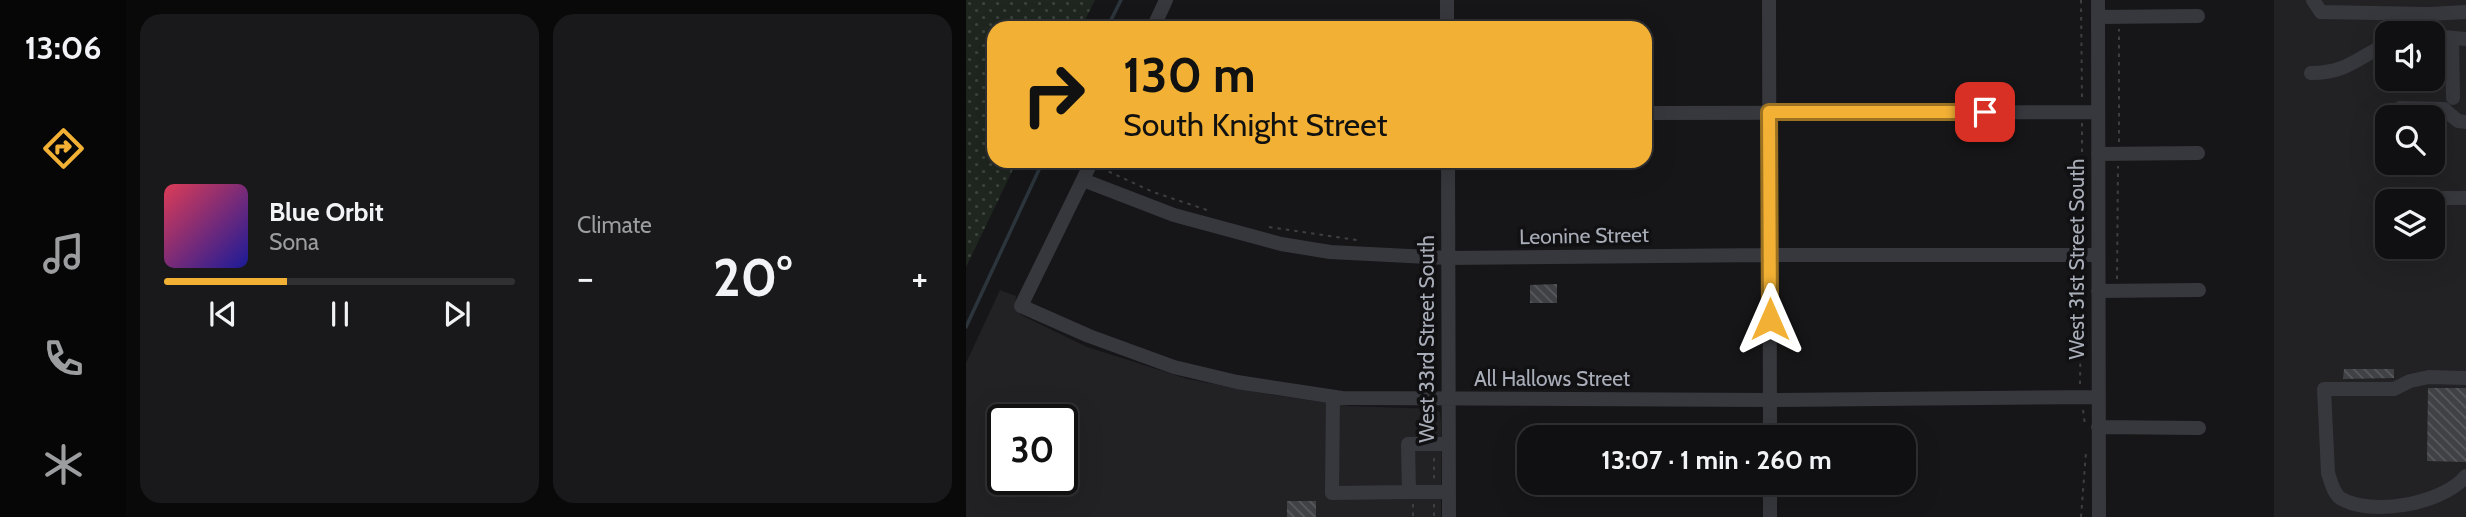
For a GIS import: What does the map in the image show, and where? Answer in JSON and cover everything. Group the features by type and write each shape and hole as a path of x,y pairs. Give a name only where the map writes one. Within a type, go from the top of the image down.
{"street":[{"path":"1156,21 1166,0"},
{"path":"1447,0 1447,21"},
{"path":"1769,0 1770,425"},
{"name":"West 31st Street South","path":"2098,0 2099,517"},
{"path":"2313,0 2321,12 2444,7 2466,12"},
{"path":"2098,18 2198,16"},
{"path":"2453,98 2459,38"},
{"path":"2311,73 2330,73 2345,68 2375,51"},
{"path":"2445,110 2458,121 2466,122"},
{"path":"1652,113 2098,113"},
{"path":"2098,154 2198,153"},
{"path":"1083,180 1089,168"},
{"name":"West 33rd Street South","path":"1448,168 1448,400 1442,444 1442,492 1449,517"},
{"name":"Leonine Street","path":"1083,180 1174,215 1281,244 1331,252 1412,258 2098,255"},
{"name":"All Hallows Street","path":"1083,180 1021,306 1099,340 1174,367 1237,382 1333,397 1448,400 2098,397"},
{"path":"2445,198 2466,198"},
{"path":"2098,291 2199,290"},
{"path":"2466,378 2428,377 2410,381 2394,389 2324,389 2328,473 2339,498 2357,507 2377,511 2411,506 2457,487 2466,476"},
{"path":"1333,397 1332,493 1442,492"},
{"path":"2098,427 2199,428"},
{"path":"1409,492 1408,444 1442,444"},
{"path":"1770,495 1770,517"}],"path":[{"path":"2117,280 2119,16"},
{"path":"1102,168 1153,192 1219,214"},
{"path":"1269,227 1360,240"},
{"path":"1434,408 1442,444 1442,492 1434,517"}],"shaded area":[{"path":"966,0 1095,0 1084,21 987,21 987,168 1014,168 966,267"},
{"path":"2274,0 2466,0 2466,517 2274,517"},
{"path":"1000,290 1016,296 1015,307 1021,315 1087,347 1188,379 1350,406 1436,409 1440,413 1441,517 966,517 966,363"}],"building":[{"path":"1557,284 1557,303 1530,303 1530,285"},
{"path":"2344,369 2394,369 2394,378 2343,379"},
{"path":"2428,388 2466,388 2466,462 2427,461"},
{"path":"1287,501 1316,501 1316,517 1287,517"}],"waterway":[{"path":"1110,21 1121,0"},
{"path":"966,327 1040,168"}],"route":[{"path":"1770,319 1769,112 1985,112"}]}
